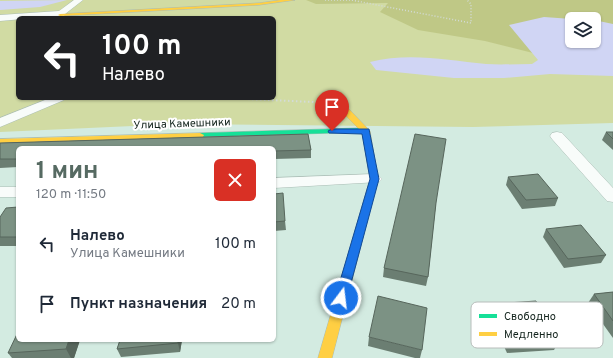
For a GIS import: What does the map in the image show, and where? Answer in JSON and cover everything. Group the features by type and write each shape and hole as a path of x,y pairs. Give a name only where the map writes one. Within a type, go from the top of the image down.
{"street":[{"path":"60,16 79,0"},
{"path":"60,16 259,4 293,0"},
{"path":"0,18 16,17"},
{"path":"0,123 55,100"},
{"path":"325,358 374,179 365,130 344,109"},
{"name":"Улица Камешники","path":"0,141 365,130"},
{"path":"557,136 613,197"},
{"path":"276,183 374,179"},
{"path":"0,192 16,192"}],"path":[{"path":"325,0 351,0 471,23 471,4 468,0"},
{"path":"268,100 313,102 344,109"}],"green space":[{"path":"0,0 613,0 613,123 473,127 177,124 0,132"},
{"path":"306,0 613,0 613,73 485,41 418,30 380,12 388,3 316,4"}],"water":[{"path":"67,0 40,7 0,10 0,1"},
{"path":"544,17 565,18 565,48 601,48 601,21 613,24 613,76 550,74 504,78 454,78 376,70 370,62 385,59 414,57 486,64 532,64 538,60 509,25"}],"building":[{"path":"606,132 613,132 613,139"},
{"path":"308,134 311,150 276,151 276,146 16,146 16,159 0,159 0,143"},
{"path":"415,134 446,139 436,203 428,277 384,268"},
{"path":"538,174 558,198 526,200 508,177"},
{"path":"283,193 285,221 276,222 276,194"},
{"path":"16,207 16,237 0,237 0,217 6,208"},
{"path":"581,225 606,255 568,259 546,229"},
{"path":"613,292 613,321 603,307 603,302 600,302 594,294"},
{"path":"378,296 427,308 422,350 369,337"},
{"path":"16,336 16,342 68,342 66,349 8,353"},
{"path":"119,342 178,342 178,343 117,349"}],"traffic: fast":[{"path":"200,135 365,130"}],"traffic: slow":[{"path":"60,15 259,4 293,0"},
{"path":"325,358 374,179 366,131 344,109"},
{"path":"0,141 200,135"}],"route":[{"path":"332,131 366,131 374,179 341,298"}]}
